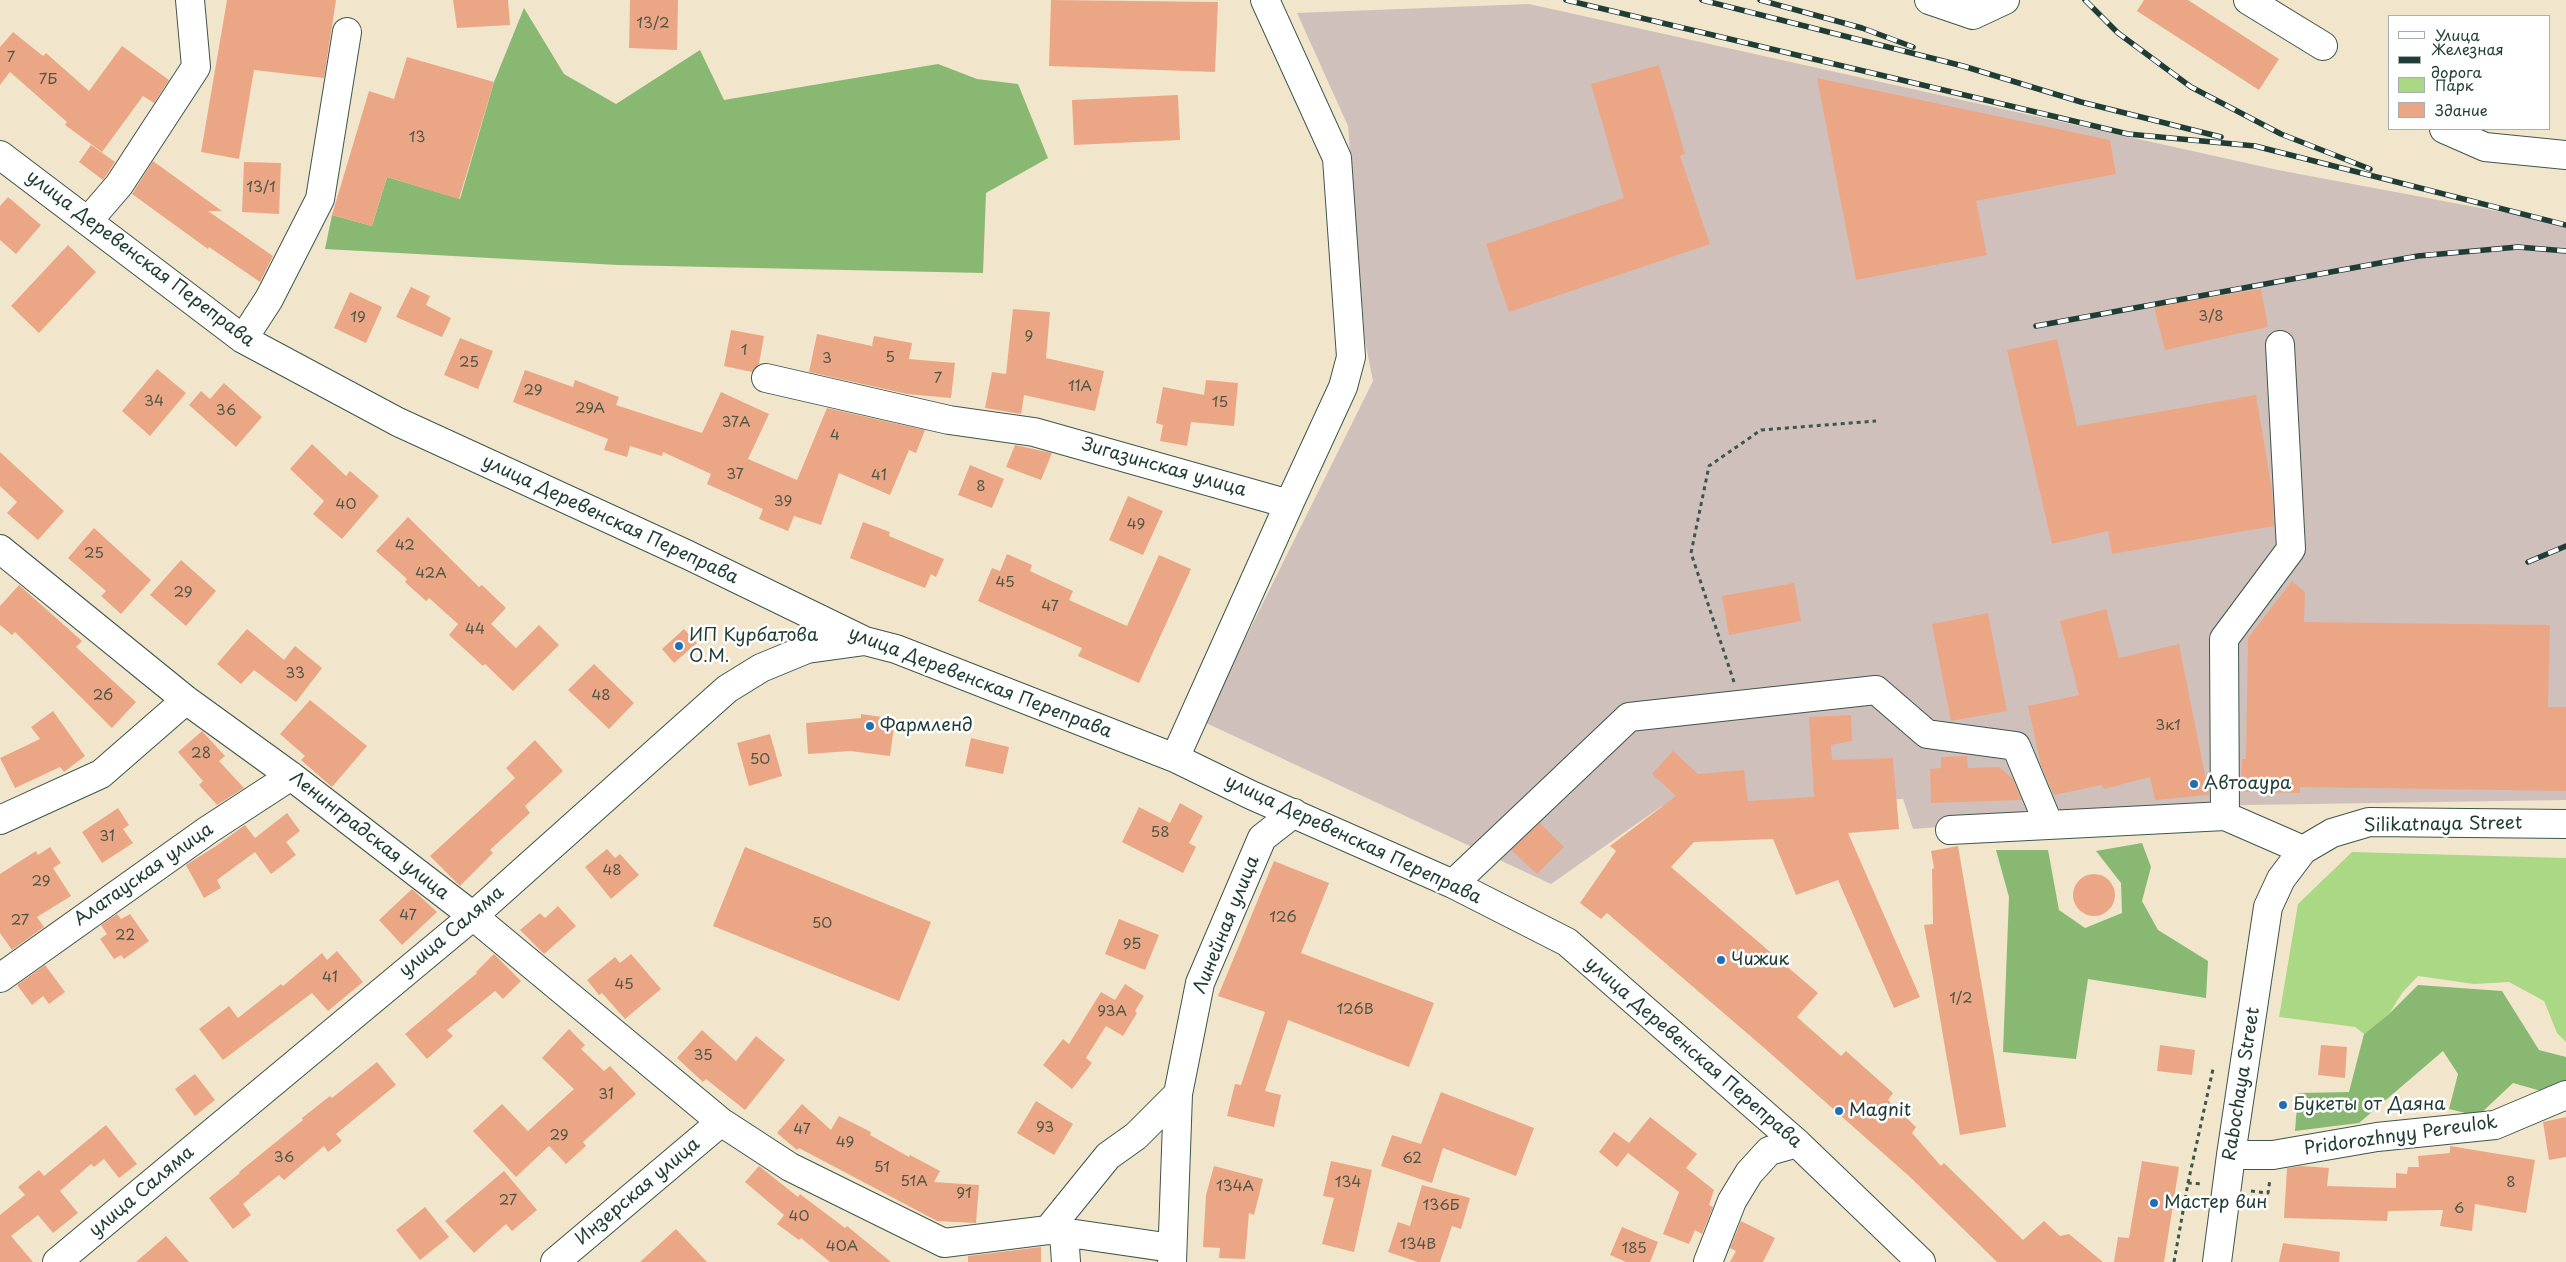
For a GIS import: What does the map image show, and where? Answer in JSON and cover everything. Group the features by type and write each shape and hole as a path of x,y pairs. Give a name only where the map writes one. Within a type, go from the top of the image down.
{"street":[{"path":"88,221 119,185 196,67 190,0"},
{"path":"1175,758 1343,387 1351,357 1337,158 1265,0"},
{"path":"1929,0 1973,15 2005,0"},
{"path":"2248,0 2323,46"},
{"path":"243,339 269,298 320,199 348,32"},
{"path":"2446,130 2486,146 2566,155"},
{"name":"улица Деревенская Переправа","path":"0,155 243,339 398,422 688,555 865,641 896,649 1175,758 1453,884 1566,942 1797,1143 1921,1262"},
{"path":"2225,816 2224,639 2291,549 2280,346"},
{"name":"Зигазинская улица","path":"766,378 949,420 1034,432 1289,504"},
{"name":"Ленинградская улица","path":"0,549 186,700 291,776 473,916 721,1122 790,1167 941,1253"},
{"name":"улица Саляма","path":"57,1262 473,916 727,689 760,668 806,649 865,641"},
{"path":"1453,884 1629,717 1876,690 1927,734 2016,746 2049,824"},
{"path":"0,820 101,774 186,700"},
{"name":"Алатауская улица","path":"0,978 208,830 291,776"},
{"name":"Линейная улица","path":"1172,1255 1178,1094 1200,983 1262,838 1294,813"},
{"path":"1950,830 2225,816 2303,850"},
{"name":"Silikatnaya Street","path":"2268,907 2281,879 2303,850 2332,833 2370,822 2566,824"},
{"name":"Rabochaya Street","path":"2217,1262 2268,907"},
{"path":"1056,1232 1108,1156 1136,1136 1178,1094"},
{"name":"Pridorozhnyy Pereulok","path":"2231,1155 2273,1156 2377,1137 2495,1125 2566,1095"},
{"name":"Инзерская улица","path":"555,1262 721,1122"},
{"path":"1708,1262 1732,1200 1749,1173 1769,1151 1797,1143"},
{"path":"1056,1232 1066,1262"},
{"path":"941,1253 1056,1232 1172,1255"}],"path":[{"path":"1741,704 1692,553 1709,466 1761,430 1876,421"},
{"path":"2174,1262 2188,1183 2213,1069"},
{"path":"2188,1183 2204,1184"},
{"path":"2247,1190 2268,1194"}],"shaded area":[{"path":"1529,4 2278,170 2566,224 2566,800 2247,805 1913,829 1903,799 1662,806 1551,884 1204,722 1373,381 1365,341 1348,126 1297,13"}],"green space":[{"path":"524,8 564,74 616,104 700,50 724,100 938,64 977,79 1018,84 1048,158 986,193 983,273 618,265 325,249 332,215 372,226 387,177 460,199 494,82"},
{"path":"2142,843 2151,867 2142,901 2158,930 2208,961 2206,998 2088,979 2076,1059 2003,1052 2009,897 1996,850 2048,850 2059,910 2085,928 2122,913 2121,883 2096,851"},
{"path":"2352,852 2566,858 2566,1042 2557,1033 2544,1001 2509,982 2474,984 2418,976 2402,993 2389,1014 2364,1034 2355,1027 2279,1017 2298,904"},
{"path":"2418,985 2502,991 2539,1050 2566,1057 2566,1082 2541,1091 2513,1083 2478,1116 2449,1109 2458,1074 2443,1051 2359,1123 2295,1131 2298,1093 2349,1092 2364,1034 2389,1014"}],"building":[{"path":"227,0 336,0 324,78 254,70 239,159 201,152"},
{"path":"453,0 508,0 510,25 457,28"},
{"path":"630,0 678,0 677,50 629,48"},
{"path":"1051,0 1218,2 1215,72 1049,66"},
{"path":"2144,0 2188,0 2279,59 2259,90 2137,11"},
{"path":"13,32 43,56 46,53 89,91 122,46 169,80 154,103 143,96 102,152 65,125 67,122 10,72 0,85 0,47"},
{"path":"407,57 494,82 459,199 387,177 372,226 332,215 369,91 394,99"},
{"path":"1659,65 1685,154 1680,156 1710,244 1509,312 1486,244 1624,198 1591,84"},
{"path":"1817,78 2110,140 2116,174 1976,201 1987,255 1856,280"},
{"path":"1178,95 1180,140 1074,145 1072,100"},
{"path":"91,145 115,162 103,180 79,162"},
{"path":"153,161 222,211 208,211 273,256 260,282 209,247 208,249 132,194"},
{"path":"244,162 281,163 279,214 242,212"},
{"path":"8,197 41,225 16,254 0,240 0,206"},
{"path":"68,245 96,272 39,333 11,306"},
{"path":"411,287 430,296 426,305 451,318 442,337 396,317"},
{"path":"2261,289 2268,327 2165,350 2154,307"},
{"path":"350,292 382,307 366,343 334,328"},
{"path":"1013,309 1050,312 1046,358 1104,371 1095,411 1024,395 1021,414 985,408 992,372 1006,374"},
{"path":"731,330 764,336 759,364 752,372 724,366"},
{"path":"817,334 872,346 874,336 912,343 909,359 955,363 951,398 907,394 809,372"},
{"path":"460,338 493,351 478,389 444,375"},
{"path":"2057,339 2077,426 2256,395 2272,490 2274,526 2112,554 2108,531 2052,544 2007,350"},
{"path":"157,369 186,393 150,436 122,411"},
{"path":"525,370 573,387 575,380 619,397 616,405 702,433 721,392 769,414 748,459 797,480 827,408 925,430 916,453 909,450 890,495 839,473 821,525 794,516 788,531 759,519 763,509 707,484 711,474 663,452 662,456 630,446 627,457 604,450 608,439 513,402"},
{"path":"1206,380 1238,383 1234,426 1191,422 1187,446 1160,441 1163,425 1156,423 1163,387 1204,395"},
{"path":"224,383 262,417 236,447 189,405 201,391 210,399"},
{"path":"312,444 346,476 350,471 379,496 342,539 313,514 324,501 290,469"},
{"path":"1015,445 1052,453 1041,480 1006,467"},
{"path":"0,452 64,511 38,540 7,513 17,502 0,486"},
{"path":"970,465 1004,479 992,508 958,495"},
{"path":"1128,496 1163,511 1143,555 1109,540"},
{"path":"408,517 479,587 482,585 506,608 491,624 516,648 539,625 559,645 513,691 485,664 483,666 449,635 458,624 429,598 426,601 405,582 407,579 376,551"},
{"path":"863,522 890,532 889,536 944,559 936,577 931,574 925,588 850,558"},
{"path":"94,528 151,580 121,614 101,596 106,591 68,558"},
{"path":"1007,554 1032,565 1030,571 1073,591 1069,600 1127,626 1159,555 1191,569 1139,683 1078,656 1082,648 978,601 992,568 1000,571"},
{"path":"181,560 216,591 186,626 150,595"},
{"path":"2292,581 2305,592 2304,622 2550,625 2548,707 2566,707 2566,791 2300,787 2300,793 2241,792 2242,759 2246,759 2248,638"},
{"path":"1794,583 1801,621 1729,635 1722,596"},
{"path":"19,585 82,641 76,647 136,702 112,728 15,632 12,635 0,625 0,606"},
{"path":"2106,609 2119,658 2179,644 2209,795 2155,800 2150,777 2104,789 2102,785 2054,795 2041,765 2028,706 2079,695 2060,621"},
{"path":"1988,613 2007,711 1951,721 1932,624"},
{"path":"247,629 284,660 295,646 322,668 296,702 254,670 241,684 217,664"},
{"name":"ИП Курбатова О.М.","path":"684,629 697,643 674,663 662,649"},
{"path":"594,664 634,703 609,729 568,690"},
{"path":"310,700 367,746 332,787 301,760 305,756 280,734"},
{"path":"53,711 85,756 64,772 60,767 15,788 0,758 40,739 31,727"},
{"path":"861,714 895,719 890,756 850,751 808,754 806,723 861,718"},
{"path":"1851,715 1852,741 1831,745 1832,760 1893,758 1899,829 1848,833 1920,997 1894,1008 1838,880 1796,895 1773,839 1694,842 1671,867 1818,993 1797,1017 1841,1056 1846,1051 1893,1093 1888,1100 1916,1127 1912,1133 1941,1166 1944,1163 2023,1240 2044,1221 2060,1236 2069,1234 2103,1262 1997,1262 1910,1177 1762,1046 1607,913 1601,919 1580,903 1616,851 1610,846 1676,796 1652,774 1673,751 1698,774 1744,770 1748,801 1814,797 1809,717"},
{"path":"202,731 225,756 219,761 244,788 217,805 199,785 203,781 178,752"},
{"path":"770,734 782,776 749,786 737,743"},
{"path":"971,738 1009,747 1003,774 965,766"},
{"path":"535,740 563,771 525,806 530,813 490,850 493,853 460,886 430,856 515,778 506,768"},
{"path":"1967,756 1968,768 1999,767 2013,779 2022,800 1931,803 1930,769 1941,768 1941,757"},
{"path":"1180,803 1203,816 1189,843 1196,847 1183,873 1122,842 1139,807 1170,823"},
{"path":"118,808 129,825 123,829 133,843 102,863 82,832"},
{"path":"287,813 300,831 286,842 296,855 271,874 255,852 217,880 221,888 204,898 186,865 245,825 255,838"},
{"path":"1540,823 1564,847 1537,874 1511,850"},
{"path":"1958,846 2006,1127 1960,1135 1924,925 1933,924 1932,869 1934,868 1931,851"},
{"path":"50,847 61,863 53,868 71,896 37,917 44,927 12,950 0,933 0,874 36,851 38,855"},
{"path":"745,847 931,922 899,1001 713,926"},
{"path":"607,849 615,858 620,854 639,875 611,899 585,867"},
{"path":"1274,861 1329,883 1301,953 1434,1003 1409,1067 1288,1020 1265,1091 1281,1095 1274,1127 1227,1116 1235,1084 1241,1085 1265,1012 1218,996"},
{"path":"2094,874 2109,880 2115,895 2109,910 2094,916 2079,910 2073,895 2079,880"},
{"path":"412,889 437,912 402,945 379,920"},
{"path":"558,906 576,926 544,954 520,930 540,913 545,918"},
{"path":"117,914 121,919 130,914 149,941 124,959 121,955 114,959 100,939 107,934 101,925"},
{"path":"1119,919 1159,935 1145,970 1105,954"},
{"path":"337,951 363,982 328,1011 312,993 223,1060 199,1029 229,1006 238,1018 281,984 283,986 322,953 327,960"},
{"path":"494,954 521,981 503,999 495,991 447,1030 453,1036 427,1059 405,1034 477,973"},
{"path":"631,954 661,989 625,1019 602,993 599,995 587,980 615,957 620,963"},
{"path":"45,965 65,992 49,1004 43,996 32,1005 17,985"},
{"path":"1125,984 1144,996 1135,1011 1137,1013 1123,1036 1106,1026 1086,1058 1092,1063 1072,1089 1043,1065 1063,1039 1069,1044 1101,992 1115,1000"},
{"path":"569,1029 585,1045 581,1049 604,1071 610,1066 636,1094 583,1142 586,1146 566,1164 549,1146 516,1177 473,1131 502,1104 528,1131 574,1089 542,1058"},
{"path":"702,1030 736,1061 756,1036 785,1060 745,1110 706,1079 703,1082 677,1058"},
{"path":"2160,1045 2195,1050 2192,1075 2157,1071"},
{"path":"2321,1045 2347,1047 2345,1078 2318,1075"},
{"path":"377,1062 396,1085 336,1134 342,1141 328,1152 324,1146 284,1180 279,1175 243,1204 251,1215 233,1229 209,1198 303,1120 302,1118 330,1096 332,1098"},
{"path":"195,1074 215,1100 195,1116 175,1089"},
{"path":"1441,1092 1534,1128 1516,1176 1443,1148 1432,1183 1381,1166 1392,1135 1421,1144"},
{"path":"1036,1101 1073,1124 1054,1155 1017,1133"},
{"path":"802,1104 831,1130 839,1116 871,1132 870,1135 909,1157 910,1155 940,1171 934,1182 979,1185 976,1223 937,1221 799,1148 797,1150 777,1133"},
{"path":"1650,1117 1697,1154 1686,1168 1714,1190 1709,1205 1713,1207 1702,1234 1695,1230 1689,1244 1663,1234 1679,1192 1628,1153 1617,1167 1599,1152 1614,1132 1629,1143"},
{"path":"2566,1117 2566,1157 2549,1160 2543,1122"},
{"path":"106,1125 137,1164 119,1178 104,1159 94,1167 91,1164 60,1191 78,1213 53,1233 38,1215 11,1236 33,1262 0,1262 0,1215 25,1195 18,1187 39,1170 44,1176"},
{"path":"2450,1146 2535,1160 2526,1213 2475,1204 2472,1231 2440,1226 2443,1210 2388,1211 2387,1221 2284,1218 2287,1168 2302,1166 2329,1168 2327,1186 2396,1188 2396,1173 2407,1174 2408,1167 2419,1167 2418,1156 2450,1153"},
{"path":"1331,1161 1372,1170 1354,1252 1322,1244 1334,1198 1323,1196"},
{"name":"Мастер вин","path":"2142,1161 2179,1167 2164,1262 2114,1262 2118,1237 2129,1238"},
{"path":"759,1166 798,1197 800,1194 845,1228 847,1226 891,1262 830,1262 801,1238 799,1240 777,1224 784,1215 745,1182"},
{"path":"1214,1166 1263,1179 1254,1215 1249,1213 1245,1259 1219,1258 1220,1248 1203,1247 1206,1195"},
{"path":"504,1171 537,1210 512,1231 506,1224 474,1253 445,1221"},
{"path":"1422,1185 1470,1198 1461,1229 1452,1226 1440,1262 1418,1262 1388,1252 1398,1222 1410,1226"},
{"path":"425,1207 449,1237 420,1260 396,1230"},
{"path":"1741,1221 1775,1238 1763,1262 1730,1262 1736,1251 1730,1248"},
{"path":"1622,1227 1658,1242 1650,1262 1626,1262 1610,1255"},
{"path":"676,1229 707,1262 640,1262"},
{"path":"166,1236 189,1262 136,1262"},
{"path":"2283,1243 2340,1252 2339,1262 2279,1262"},
{"path":"1041,1247 1041,1262 968,1262 968,1256"}],"railway":[{"path":"1566,0 2128,134 2255,146 2566,225"},
{"path":"1702,0 1963,66 2081,102 2221,137"},
{"path":"1760,0 1862,28 1913,47"},
{"path":"2085,0 2118,33 2191,87 2281,134 2370,169"},
{"path":"2036,326 2418,256 2518,247 2566,251"},
{"path":"2528,562 2566,546"}],"place":[{"name":"ИП Курбатова О.М.","path":"679,646"},
{"name":"Фармленд","path":"870,726"},
{"name":"Автоаура","path":"2194,784"},
{"name":"Чижик","path":"1721,960"},
{"name":"Букеты от Даяна","path":"2283,1105"},
{"name":"Magnit","path":"1839,1111"},
{"name":"Мастер вин","path":"2154,1203"}]}
